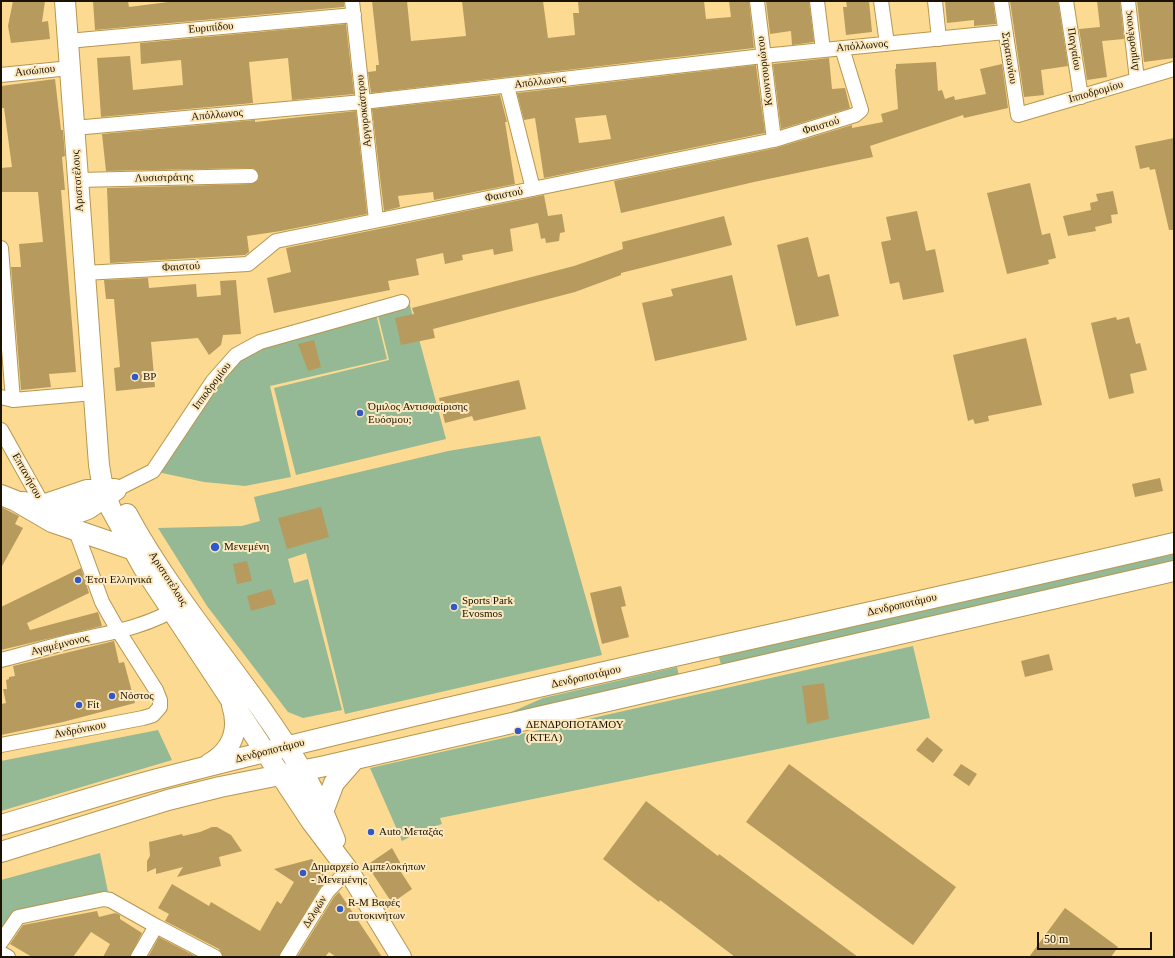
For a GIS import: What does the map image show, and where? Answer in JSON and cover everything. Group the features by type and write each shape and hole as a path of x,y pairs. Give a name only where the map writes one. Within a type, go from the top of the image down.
{"main road":[{"name":"Αριστοτέλους","path":"65,1 90,362 94,393 99,465 132,549 178,607 250,692 302,771 323,812 348,870"},
{"name":"Αριστοτέλους","path":"90,362 104,393 110,455 109,492 133,525 227,694 316,828 348,870"},
{"path":"48,513 88,509 109,492"},
{"path":"9,498 48,513 76,531 132,549"},
{"name":"Δενδροποτάμου","path":"1,825 148,782 266,752 690,653 1174,543"},
{"path":"1,852 168,800 220,787 355,759 1174,571"},
{"path":"690,653 696,680"},
{"path":"200,769 223,754 234,737 234,716 227,694"},
{"path":"323,812 334,783 355,759"},
{"path":"348,870 401,957"}],"street":[{"name":"Κουντουριώτου","path":"757,1 774,140"},
{"path":"817,1 823,50"},
{"path":"881,1 887,44"},
{"path":"936,1 939,39"},
{"name":"Στρατωνίου","path":"1001,1 1018,115"},
{"name":"Παγγαίου","path":"1066,1 1081,97"},
{"name":"Δημοσθένους","path":"1128,1 1137,80"},
{"name":"Ευριπίδου","path":"68,41 353,8"},
{"name":"Αργυροκάστρου","path":"353,8 376,220"},
{"name":"Απόλλωνος","path":"74,128 363,102 763,56 1005,32"},
{"name":"Φαιστού","path":"84,273 248,264 276,241 774,140 855,115 861,110 842,48"},
{"name":"Αισώπου","path":"1,75 70,68"},
{"name":"Ιπποδρομίου","path":"1018,115 1174,69"},
{"path":"507,86 533,189"},
{"name":"Λυσιστράτης","path":"78,180 251,176"},
{"path":"1,248 7,398 94,393"},
{"name":"Ιπποδρομίου","path":"109,492 153,471 213,381 236,355 260,342 402,302"},
{"name":"Επτανήσου","path":"1,430 48,513"},
{"path":"76,531 102,602 119,632"},
{"name":"Αγαμέμνονος","path":"1,660 72,641 119,632 178,607"},
{"name":"Ανδρόνικου","path":"1,745 143,718 153,715 158,711 161,702 156,690 119,632"},
{"name":"Δελφών","path":"287,957 327,892 348,870"},
{"path":"1,942 18,917 104,899 112,901 214,957"},
{"path":"138,957 156,926"},
{"path":"1,952 8,957"}],"green space":[{"name":"Όμιλος Αντισφαίρισης Ευόσμου;","path":"409,302 446,439 296,475 274,388 389,360 377,311"},
{"path":"375,310 387,359 270,386 291,477 245,486 204,482 153,471 236,355"},
{"name":"Sports Park Evosmos","path":"540,436 602,655 345,714 306,553 288,559 294,583 308,579 342,710 303,718 288,712 207,606 158,528 242,526 260,521 254,497 448,451"},
{"path":"1174,554 1174,562 721,665 719,657"},
{"path":"913,646 930,718 440,818 442,824 422,830 402,841 370,768"},
{"path":"677,667 679,676 507,714 543,698"},
{"path":"158,730 172,760 1,811 1,761"},
{"path":"100,853 109,897 16,915 1,939 1,880"}],"building":[{"path":"13,1 45,1 42,22 48,21 50,39 11,43 8,26"},
{"path":"93,1 128,1 129,7 176,1 344,1 344,7 95,30"},
{"path":"372,1 407,1 411,41 466,36 462,1 543,1 548,38 575,35 573,13 579,13 578,1 704,1 706,19 731,17 729,1 749,1 754,48 371,93 368,72 376,71 376,65 379,65"},
{"path":"766,1 809,1 814,42 792,45 791,31 770,34"},
{"path":"846,1 869,1 872,32 846,35 843,7 847,7"},
{"path":"945,1 993,1 996,24 974,26 974,20 947,23"},
{"path":"1010,1 1058,1 1068,66 1041,70 1044,95 1024,97"},
{"path":"1097,1 1120,1 1124,39 1102,41 1107,77 1087,80 1079,29 1100,27"},
{"path":"1137,1 1174,1 1174,58 1144,62"},
{"path":"346,24 354,94 292,100 288,58 249,62 253,103 101,117 97,58 130,56 133,90 183,85 181,60 141,64 140,43"},
{"path":"829,58 832,89 845,88 850,108 781,129 773,64"},
{"path":"936,62 938,91 942,90 945,99 954,96 955,100 986,94 980,69 1002,64 1008,108 964,118 963,115 870,146 873,157 754,182 621,213 614,181 776,148 852,125 852,128 883,122 881,114 898,109 895,69 896,64"},
{"path":"756,65 765,133 544,178 535,118 524,120 517,93","holes":["606,115 611,139 579,143 575,118"]},
{"path":"55,79 61,130 63,130 65,156 62,157 65,190 61,190 76,372 49,374 51,387 21,390 11,267 21,267 19,244 43,242 38,192 1,192 1,168 12,167 4,108 1,108 1,86"},
{"path":"500,95 507,122 505,122 515,184 434,200 433,192 398,196 400,207 384,211 372,109"},
{"path":"356,111 367,214 281,231 247,236 249,252 245,255 110,263 107,188 251,184 258,180 259,175 255,169 251,168 106,171 102,134 255,120 255,122"},
{"path":"1174,138 1174,230 1169,230 1155,169 1150,170 1149,167 1140,169 1135,146"},
{"path":"1030,183 1042,235 1050,233 1056,258 1048,260 1049,264 1007,274 987,193"},
{"path":"1113,191 1118,214 1111,215 1112,223 1095,227 1096,231 1068,236 1063,216 1091,210 1090,203 1098,201 1096,194"},
{"path":"544,195 548,216 562,214 565,232 560,233 559,241 546,243 545,238 541,239 538,223 510,229 513,251 494,255 493,249 462,255 463,260 445,264 443,253 416,259 419,275 388,281 390,290 274,313 267,278 291,272 286,248"},
{"path":"917,211 926,251 935,249 944,292 903,300 899,282 890,284 881,242 891,240 886,217"},
{"path":"724,216 732,245 621,273 621,275 575,292 433,329 435,338 401,345 395,318 414,314 412,308 574,266 623,249 622,242"},
{"path":"808,237 818,277 829,274 839,316 796,326 777,245"},
{"path":"732,275 747,340 655,361 642,303 673,296 671,289"},
{"path":"148,278 149,288 196,284 197,297 221,295 220,281 236,280 241,334 223,335 221,345 209,355 198,338 151,342 155,387 116,391 114,368 120,367 114,299 106,299 104,280"},
{"path":"1116,317 1117,320 1129,317 1136,344 1140,343 1147,370 1130,374 1134,393 1109,399 1091,323"},
{"path":"1026,338 1042,405 988,416 989,421 975,424 973,419 968,421 953,355"},
{"path":"314,340 321,367 308,371 298,344"},
{"path":"519,380 526,409 474,421 472,416 445,423 439,398"},
{"path":"1160,478 1163,491 1135,497 1132,484"},
{"path":"1,507 19,516 15,524 23,528 1,568"},
{"path":"321,507 329,537 287,549 278,518"},
{"path":"247,561 252,581 237,584 233,564"},
{"path":"81,568 89,593 27,623 30,630 98,612 102,626 1,650 1,607"},
{"path":"621,586 626,606 621,607 629,637 602,644 590,593"},
{"path":"271,589 276,604 251,611 247,596"},
{"path":"114,641 119,663 124,662 135,703 63,722 1,735 1,704 6,703 3,689 7,689 6,680 9,679 9,677 15,676 13,666"},
{"path":"1049,654 1053,670 1025,677 1021,661"},
{"path":"824,683 829,719 807,724 802,686"},
{"path":"927,737 943,750 933,763 916,750"},
{"path":"789,764 956,887 913,945 746,822"},
{"path":"961,764 977,774 969,786 953,775"},
{"path":"646,801 718,856 719,854 858,957 735,957 660,900 659,902 603,859"},
{"path":"212,827 217,827 231,835 242,851 219,857 221,866 177,877 183,867 156,874 156,868 147,872 147,861 150,856 149,842 182,834 183,836 200,832"},
{"path":"392,848 401,864 397,866 412,889 392,903 367,865"},
{"path":"312,859 329,878 320,888 279,957 223,957 219,949 165,921 169,914 158,908 172,884 209,906 211,902 260,931 277,901 281,904 294,882 274,869"},
{"path":"339,892 382,957 336,957 329,952 325,957 297,957 334,897"},
{"path":"1065,908 1118,947 1111,957 1029,957"},
{"path":"97,911 99,917 115,913 120,915 120,919 142,933 130,957 103,957 110,944 91,932 73,957 32,957 10,944 23,925"},
{"path":"159,937 197,957 148,957"}],"place":[{"name":"BP","path":"135,377"},
{"name":"Όμιλος Αντισφαίρισης Ευόσμου;","path":"360,413"},
{"name":"Μενεμένη","path":"215,547"},
{"name":"Έτσι Ελληνικά","path":"78,580"},
{"name":"Sports Park Evosmos","path":"454,607"},
{"name":"Νόστος","path":"112,696"},
{"name":"Fit","path":"79,705"},
{"name":"ΔΕΝΔΡΟΠΟΤΑΜΟΥ (ΚΤΕΛ)","path":"518,731"},
{"name":"Auto Μεταξάς","path":"371,832"},
{"name":"Δημαρχείο Αμπελοκήπων - Μενεμένης","path":"303,873"},
{"name":"R-M Βαφές αυτοκινήτων","path":"340,909"}]}
